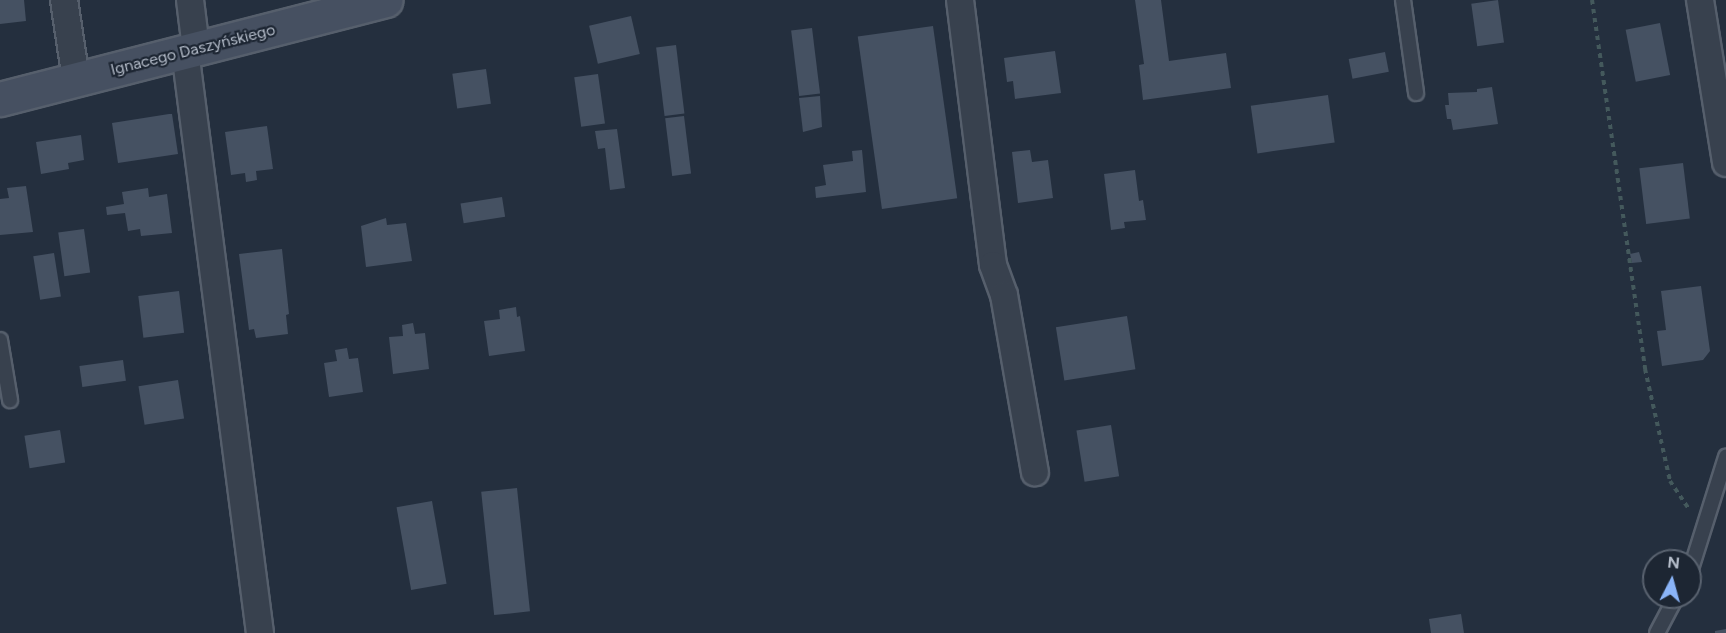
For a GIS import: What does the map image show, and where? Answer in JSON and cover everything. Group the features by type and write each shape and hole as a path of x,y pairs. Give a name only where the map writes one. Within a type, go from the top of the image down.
{"main road":[{"name":"Ignacego Daszyńskiego","path":"0,99 191,50 339,6 386,0"}],"street":[{"path":"64,0 76,79"},
{"path":"190,0 191,50 260,633"},
{"path":"960,0 993,265 1004,295 1035,472"},
{"path":"1700,0 1726,163"}],"lane":[{"path":"1404,0 1416,93"},
{"path":"0,340 10,400"},
{"path":"1697,549 1726,457"},
{"path":"1657,633 1670,609"}],"path":[{"path":"1592,0 1645,369 1670,481 1703,530"}],"building":[{"path":"0,0 24,0 26,21 0,24"},
{"path":"1135,0 1161,0 1169,61 1226,53 1231,88 1143,100 1139,65 1144,64"},
{"path":"1498,0 1504,43 1477,46 1471,4"},
{"path":"631,16 640,54 598,64 589,26"},
{"path":"1660,23 1670,75 1636,82 1626,30"},
{"path":"933,26 957,198 882,209 858,37"},
{"path":"812,28 820,94 799,96 791,31"},
{"path":"676,45 684,113 665,116 656,47"},
{"path":"1055,51 1061,93 1015,99 1013,81 1007,82 1004,58"},
{"path":"1385,52 1389,72 1352,79 1349,59"},
{"path":"486,69 491,104 457,108 452,74"},
{"path":"598,74 605,124 581,127 574,77"},
{"path":"1492,87 1498,124 1453,130 1451,119 1447,119 1445,105 1449,105 1448,93 1477,92 1477,89"},
{"path":"1328,95 1335,143 1257,153 1251,106"},
{"path":"820,96 822,127 803,132 799,98"},
{"path":"172,114 178,154 118,163 112,123"},
{"path":"684,116 691,174 672,176 665,118"},
{"path":"267,126 273,169 256,171 257,180 246,182 245,173 231,175 225,132"},
{"path":"617,129 625,188 610,190 605,148 598,149 595,131"},
{"path":"81,135 84,160 68,163 69,169 41,174 36,142"},
{"path":"862,150 866,192 816,198 815,187 826,185 823,165 853,161 852,151"},
{"path":"1030,150 1032,162 1048,160 1053,198 1018,203 1012,152"},
{"path":"1683,163 1690,219 1646,224 1639,168"},
{"path":"1135,170 1139,201 1143,200 1146,220 1124,222 1125,228 1111,230 1104,174"},
{"path":"26,186 33,232 0,235 0,199 9,198 7,188"},
{"path":"148,188 149,197 167,194 172,233 141,236 140,229 128,231 125,213 107,215 106,207 124,204 122,192"},
{"path":"502,197 505,217 464,223 461,204"},
{"path":"386,218 387,225 406,223 412,261 366,267 361,226"},
{"path":"84,229 90,273 64,276 58,233"},
{"path":"282,249 289,314 286,315 288,334 256,338 254,329 249,330 239,254"},
{"path":"1639,252 1642,262 1632,263 1630,254"},
{"path":"54,253 61,296 40,300 33,256"},
{"path":"1701,286 1710,351 1703,360 1662,366 1657,331 1666,330 1661,291"},
{"path":"179,291 184,333 143,338 138,296"},
{"path":"516,307 517,317 520,316 525,351 489,356 484,321 500,319 499,310"},
{"path":"1127,316 1135,369 1064,381 1056,327"},
{"path":"413,323 415,334 425,333 429,369 393,374 389,337 403,336 402,325"},
{"path":"347,348 349,359 358,358 363,392 329,397 324,363 337,361 335,350"},
{"path":"123,360 126,381 82,387 79,366"},
{"path":"178,380 184,419 145,425 138,386"},
{"path":"1111,425 1119,476 1085,482 1076,430"},
{"path":"60,430 65,463 30,468 24,436"},
{"path":"517,488 530,611 494,615 481,492"},
{"path":"432,501 447,584 411,590 397,507"},
{"path":"1461,614 1464,633 1431,633 1429,619"},
{"path":"1726,629 1726,633 1715,633 1715,631"}]}
